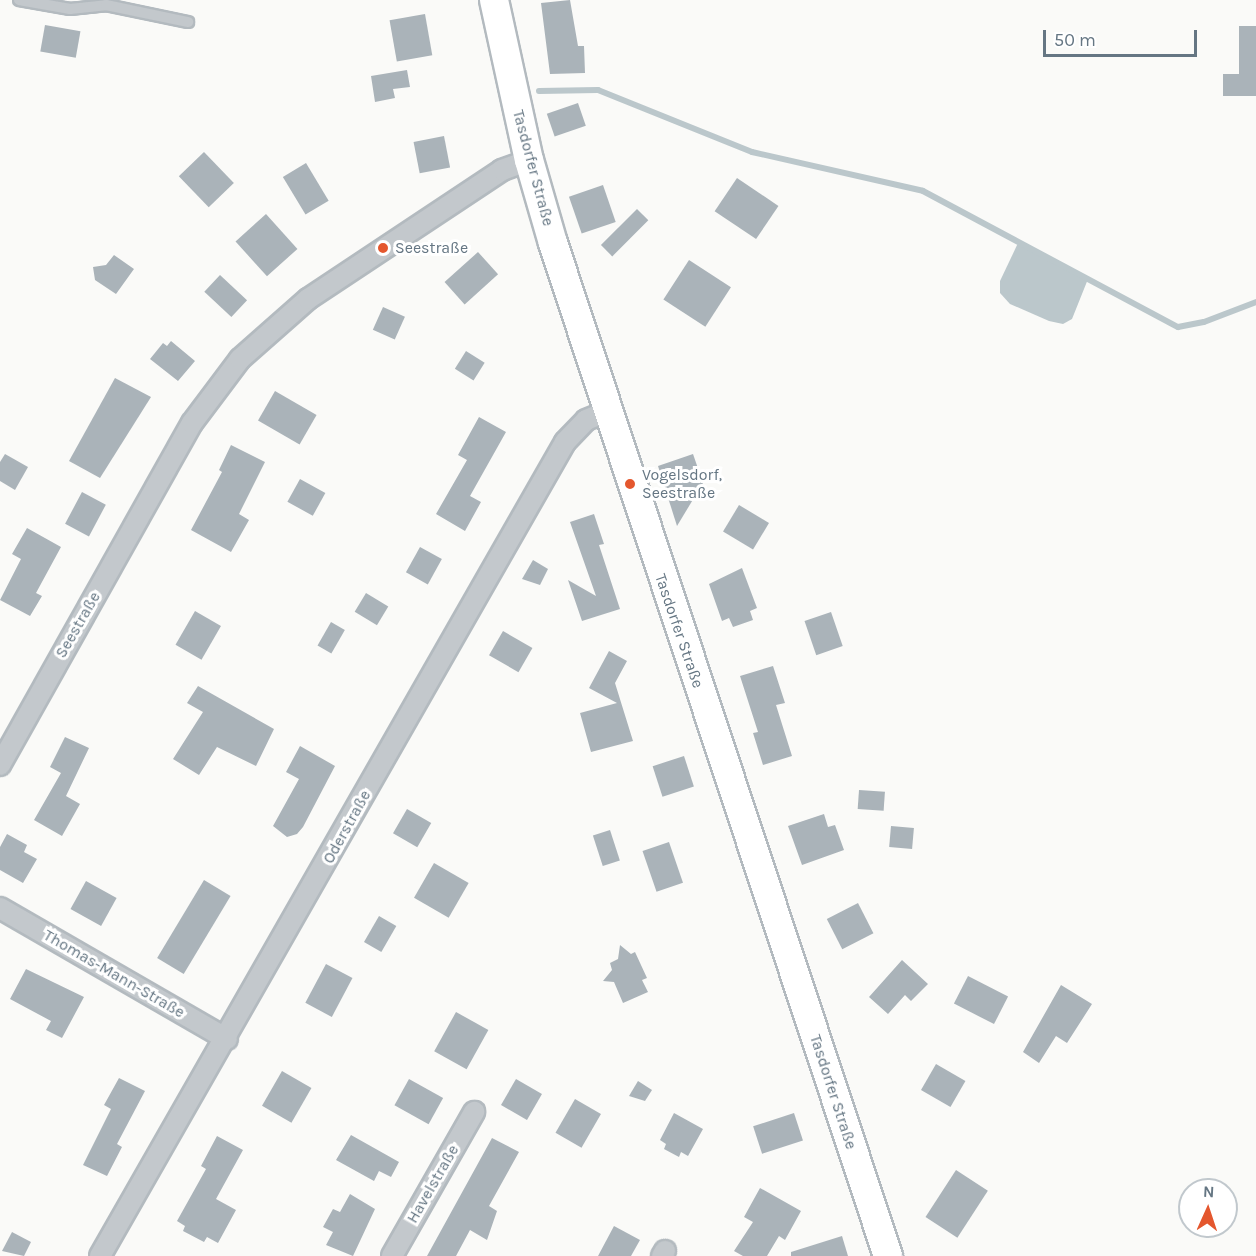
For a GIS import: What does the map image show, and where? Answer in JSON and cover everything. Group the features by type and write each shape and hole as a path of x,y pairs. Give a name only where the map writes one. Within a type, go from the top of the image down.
{"main road":[{"name":"Tasdorfer Straße","path":"494,0 529,160 606,412 888,1256"}],"street":[{"name":"Seestraße","path":"0,765 192,423 240,359 285,316 336,280 502,170 529,160"},
{"name":"Oderstraße","path":"100,1256 228,1039 565,442 586,420 606,412"},
{"name":"Thomas-Mann-Straße","path":"0,908 228,1039"},
{"name":"Havelstraße","path":"392,1256 474,1112"}],"lane":[{"path":"19,0 69,9 106,5 188,22"}],"shaded area":[{"path":"1019,241 1088,279 1072,319 1063,324 1049,321 1010,304 1000,293 1000,281"}],"building":[{"path":"570,0 578,46 584,46 585,73 550,74 541,3"},
{"path":"425,14 432,55 397,62 390,20"},
{"path":"45,25 80,31 76,58 40,52"},
{"path":"1239,26 1256,26 1256,96 1223,96 1223,74 1239,74"},
{"path":"407,70 410,87 393,89 395,98 375,102 371,76"},
{"path":"578,103 586,126 555,136 547,114"},
{"path":"444,136 450,167 420,173 414,142"},
{"path":"204,152 234,183 209,207 179,176"},
{"path":"306,163 329,201 306,215 283,177"},
{"path":"737,178 778,206 756,239 715,211"},
{"path":"603,185 616,222 582,234 569,197"},
{"path":"637,209 648,220 612,256 601,245"},
{"path":"266,214 297,249 267,276 236,241"},
{"path":"478,252 498,274 465,304 445,282"},
{"path":"114,255 134,269 116,294 95,280 93,267 106,265"},
{"path":"689,260 731,287 705,327 663,299"},
{"path":"220,275 247,300 231,317 204,292"},
{"path":"383,307 405,317 395,340 373,330"},
{"path":"171,341 195,361 178,381 150,359 163,343 167,346"},
{"path":"466,351 485,363 474,380 455,369"},
{"path":"115,378 151,397 100,478 69,461"},
{"path":"275,391 317,415 300,444 258,420"},
{"path":"479,417 506,432 470,496 481,502 465,531 436,514 467,460 458,455"},
{"path":"231,445 265,462 239,514 249,520 231,552 191,530 222,472 219,470"},
{"path":"5,454 28,467 15,490 0,481 0,462"},
{"path":"693,454 703,483 677,526 658,466"},
{"path":"300,479 325,493 313,516 287,502"},
{"path":"82,492 106,505 89,536 65,524"},
{"path":"739,505 769,523 753,550 723,532"},
{"path":"594,514 604,544 599,545 620,609 582,621 568,580 596,596 570,522"},
{"path":"27,528 61,547 36,593 42,596 30,616 0,600 21,559 12,554"},
{"path":"420,547 442,559 428,584 406,572"},
{"path":"533,560 548,569 540,585 522,579"},
{"path":"742,568 757,608 750,611 753,620 733,627 729,618 722,621 709,584"},
{"path":"366,593 388,606 377,625 355,612"},
{"path":"195,611 221,626 201,660 176,645"},
{"path":"831,612 843,646 816,655 805,621"},
{"path":"331,622 345,630 331,653 318,645"},
{"path":"503,631 532,648 518,672 489,655"},
{"path":"609,651 627,661 615,683 633,741 591,752 580,713 617,703 589,688"},
{"path":"773,666 785,703 776,705 792,756 763,765 753,733 758,732 740,676"},
{"path":"198,686 274,729 256,766 217,747 199,775 173,759 203,712 187,703"},
{"path":"65,737 89,748 66,796 80,804 62,836 34,820 61,773 50,767"},
{"path":"300,746 335,766 303,827 297,834 287,837 273,826 299,779 286,772"},
{"path":"684,756 694,786 663,797 653,766"},
{"path":"859,790 885,792 884,811 858,809"},
{"path":"407,809 431,823 417,847 393,833"},
{"path":"824,814 828,827 835,825 844,850 802,865 788,826"},
{"path":"891,826 914,828 912,849 889,847"},
{"path":"610,830 620,860 603,866 593,836"},
{"path":"7,834 27,845 24,852 37,859 23,883 0,870 0,847"},
{"path":"669,842 683,883 657,892 643,851"},
{"path":"434,863 469,883 449,918 414,898"},
{"path":"204,880 231,896 184,974 157,958"},
{"path":"86,881 117,898 101,926 70,909"},
{"path":"858,903 873,933 842,949 827,919"},
{"path":"379,916 396,926 381,952 364,942"},
{"path":"620,945 631,954 635,952 647,978 642,980 648,992 623,1003 614,982 603,981 612,970 610,963 618,959"},
{"path":"902,960 928,984 911,1001 905,995 888,1014 869,997"},
{"path":"326,964 352,978 332,1017 305,1003"},
{"path":"26,969 84,997 62,1038 46,1030 51,1021 10,999"},
{"path":"968,976 1008,996 994,1024 954,1004"},
{"path":"1061,985 1092,1004 1067,1043 1056,1036 1039,1063 1023,1052"},
{"path":"456,1012 488,1030 467,1069 434,1051"},
{"path":"936,1064 965,1081 950,1107 921,1090"},
{"path":"282,1071 311,1088 291,1123 262,1106"},
{"path":"119,1078 145,1091 117,1144 122,1147 107,1176 83,1165 111,1109 104,1105"},
{"path":"409,1079 443,1098 429,1124 394,1105"},
{"path":"516,1079 542,1094 527,1120 501,1105"},
{"path":"638,1081 652,1090 645,1101 629,1096"},
{"path":"575,1099 601,1114 581,1148 556,1133"},
{"path":"674,1113 703,1129 688,1156 681,1152 679,1157 664,1149 666,1144 660,1140"},
{"path":"794,1113 803,1141 762,1154 753,1126"},
{"path":"351,1135 399,1162 391,1177 379,1171 374,1181 336,1160"},
{"path":"217,1136 243,1150 216,1199 236,1210 218,1243 207,1237 204,1242 183,1231 185,1226 177,1221 206,1169 201,1166"},
{"path":"492,1138 519,1152 489,1206 497,1211 487,1240 470,1230 456,1256 427,1256"},
{"path":"956,1170 988,1191 957,1238 926,1217"},
{"path":"760,1188 801,1211 785,1240 779,1236 767,1256 743,1256 734,1251 753,1222 744,1217"},
{"path":"350,1194 375,1209 353,1256 326,1245 333,1232 323,1227 333,1209 340,1212"},
{"path":"614,1226 640,1240 631,1256 598,1256"},
{"path":"12,1232 31,1242 24,1256 2,1251"},
{"path":"842,1236 848,1256 791,1256 791,1252"}],"waterway":[{"path":"539,91 598,90 752,152 923,191 1178,327 1204,322 1256,302"}],"place":[{"name":"Seestraße","path":"383,248"},
{"name":"Vogelsdorf, Seestraße","path":"630,484"}]}
